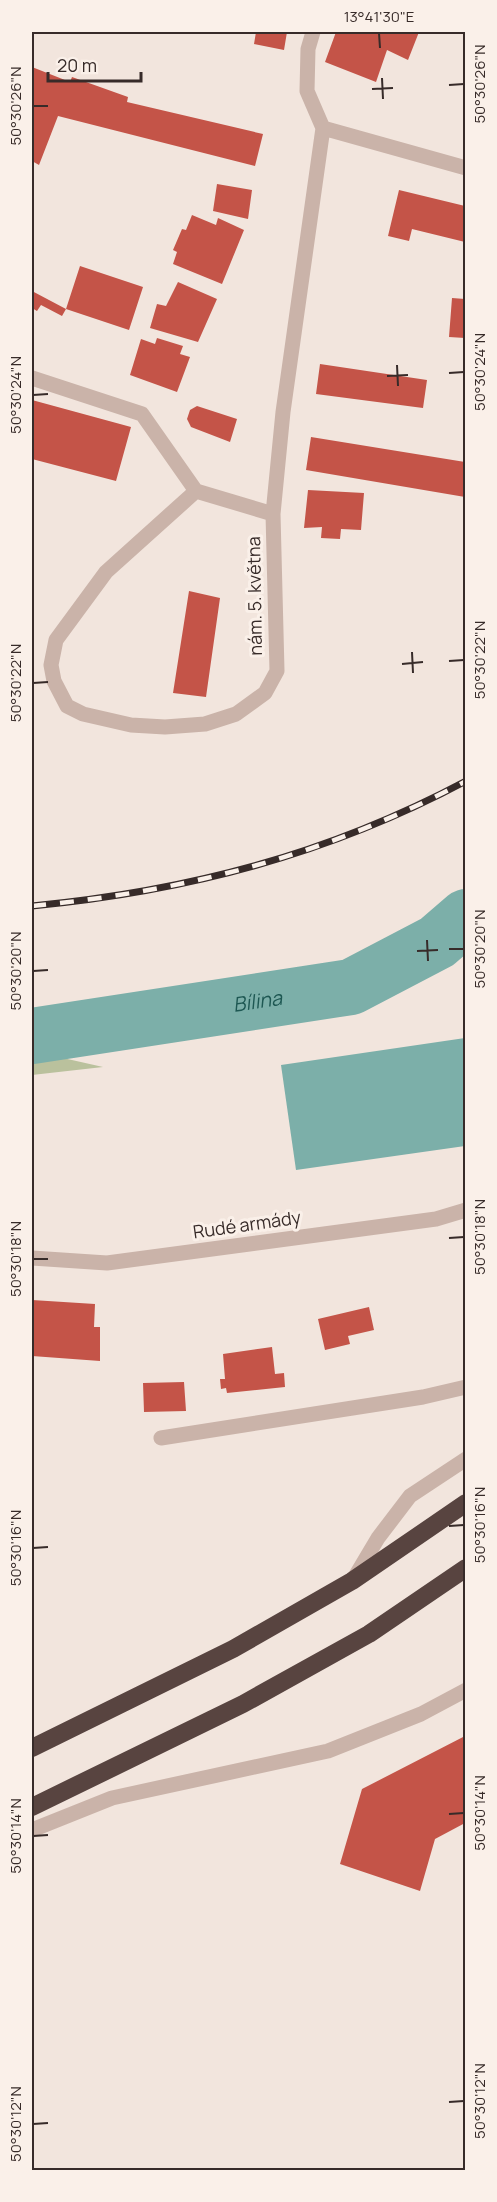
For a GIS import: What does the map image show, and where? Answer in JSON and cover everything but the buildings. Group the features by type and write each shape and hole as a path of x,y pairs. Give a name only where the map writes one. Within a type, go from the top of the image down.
{"highway":[{"path":"32,1748 233,1649 352,1581 465,1503"},
{"path":"32,1807 243,1704 369,1635 465,1568"}],"street":[{"name":"nám. 5. května","path":"273,514 196,491 106,572 57,640 51,665 54,681 67,706 83,714 131,725 165,727 206,724 236,714 265,693 276,671 273,514 283,412 322,128 307,91 308,49 313,32"},
{"path":"322,128 465,168"},
{"path":"32,378 142,414 196,491"},
{"name":"Rudé armády","path":"32,1258 107,1263 436,1219 465,1210"},
{"path":"161,1438 423,1397 465,1387"},
{"path":"352,1581 378,1538 410,1496 465,1459"},
{"path":"32,1830 112,1798 328,1751 421,1714 465,1690"}],"green space":[{"path":"32,1051 103,1067 32,1075"}],"water":[{"path":"465,1038 465,1146 296,1170 281,1065"}],"waterway":[{"name":"Bílina","path":"32,1036 351,987 437,942 466,917"}],"railway":[{"path":"32,906 146,891 255,866 361,830 466,781"}]}
